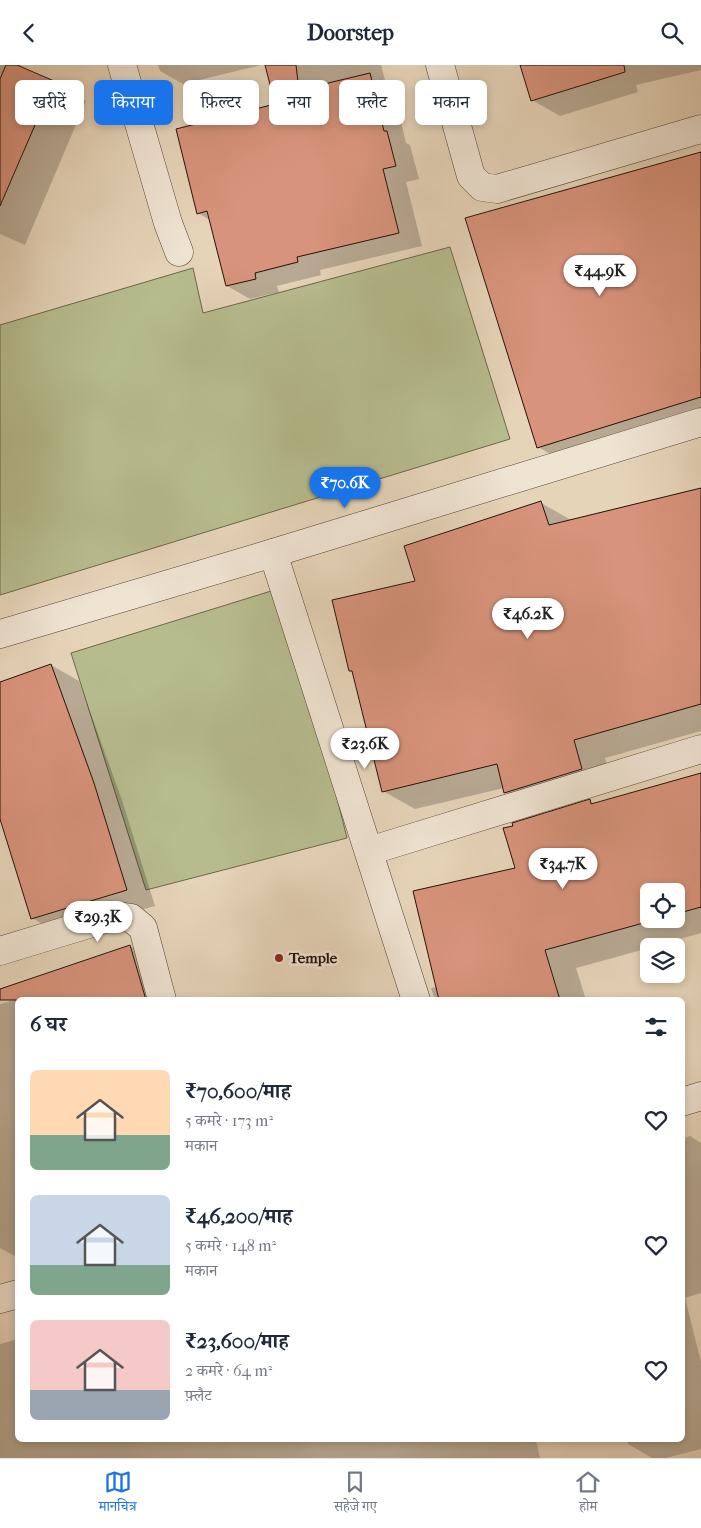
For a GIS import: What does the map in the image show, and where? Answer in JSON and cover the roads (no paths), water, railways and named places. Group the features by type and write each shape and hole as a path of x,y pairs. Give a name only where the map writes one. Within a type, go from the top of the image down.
{"street":[{"path":"122,65 168,223 179,252"},
{"path":"440,65 471,176 482,187 497,189 701,129"},
{"path":"0,634 701,422"},
{"path":"273,553 415,997"},
{"path":"368,851 701,749"},
{"path":"0,951 115,916 131,918 143,927 161,997"},
{"path":"685,1101 701,1096"},
{"path":"0,1299 15,1295"}],"place":[{"name":"Temple","path":"279,958"}]}
